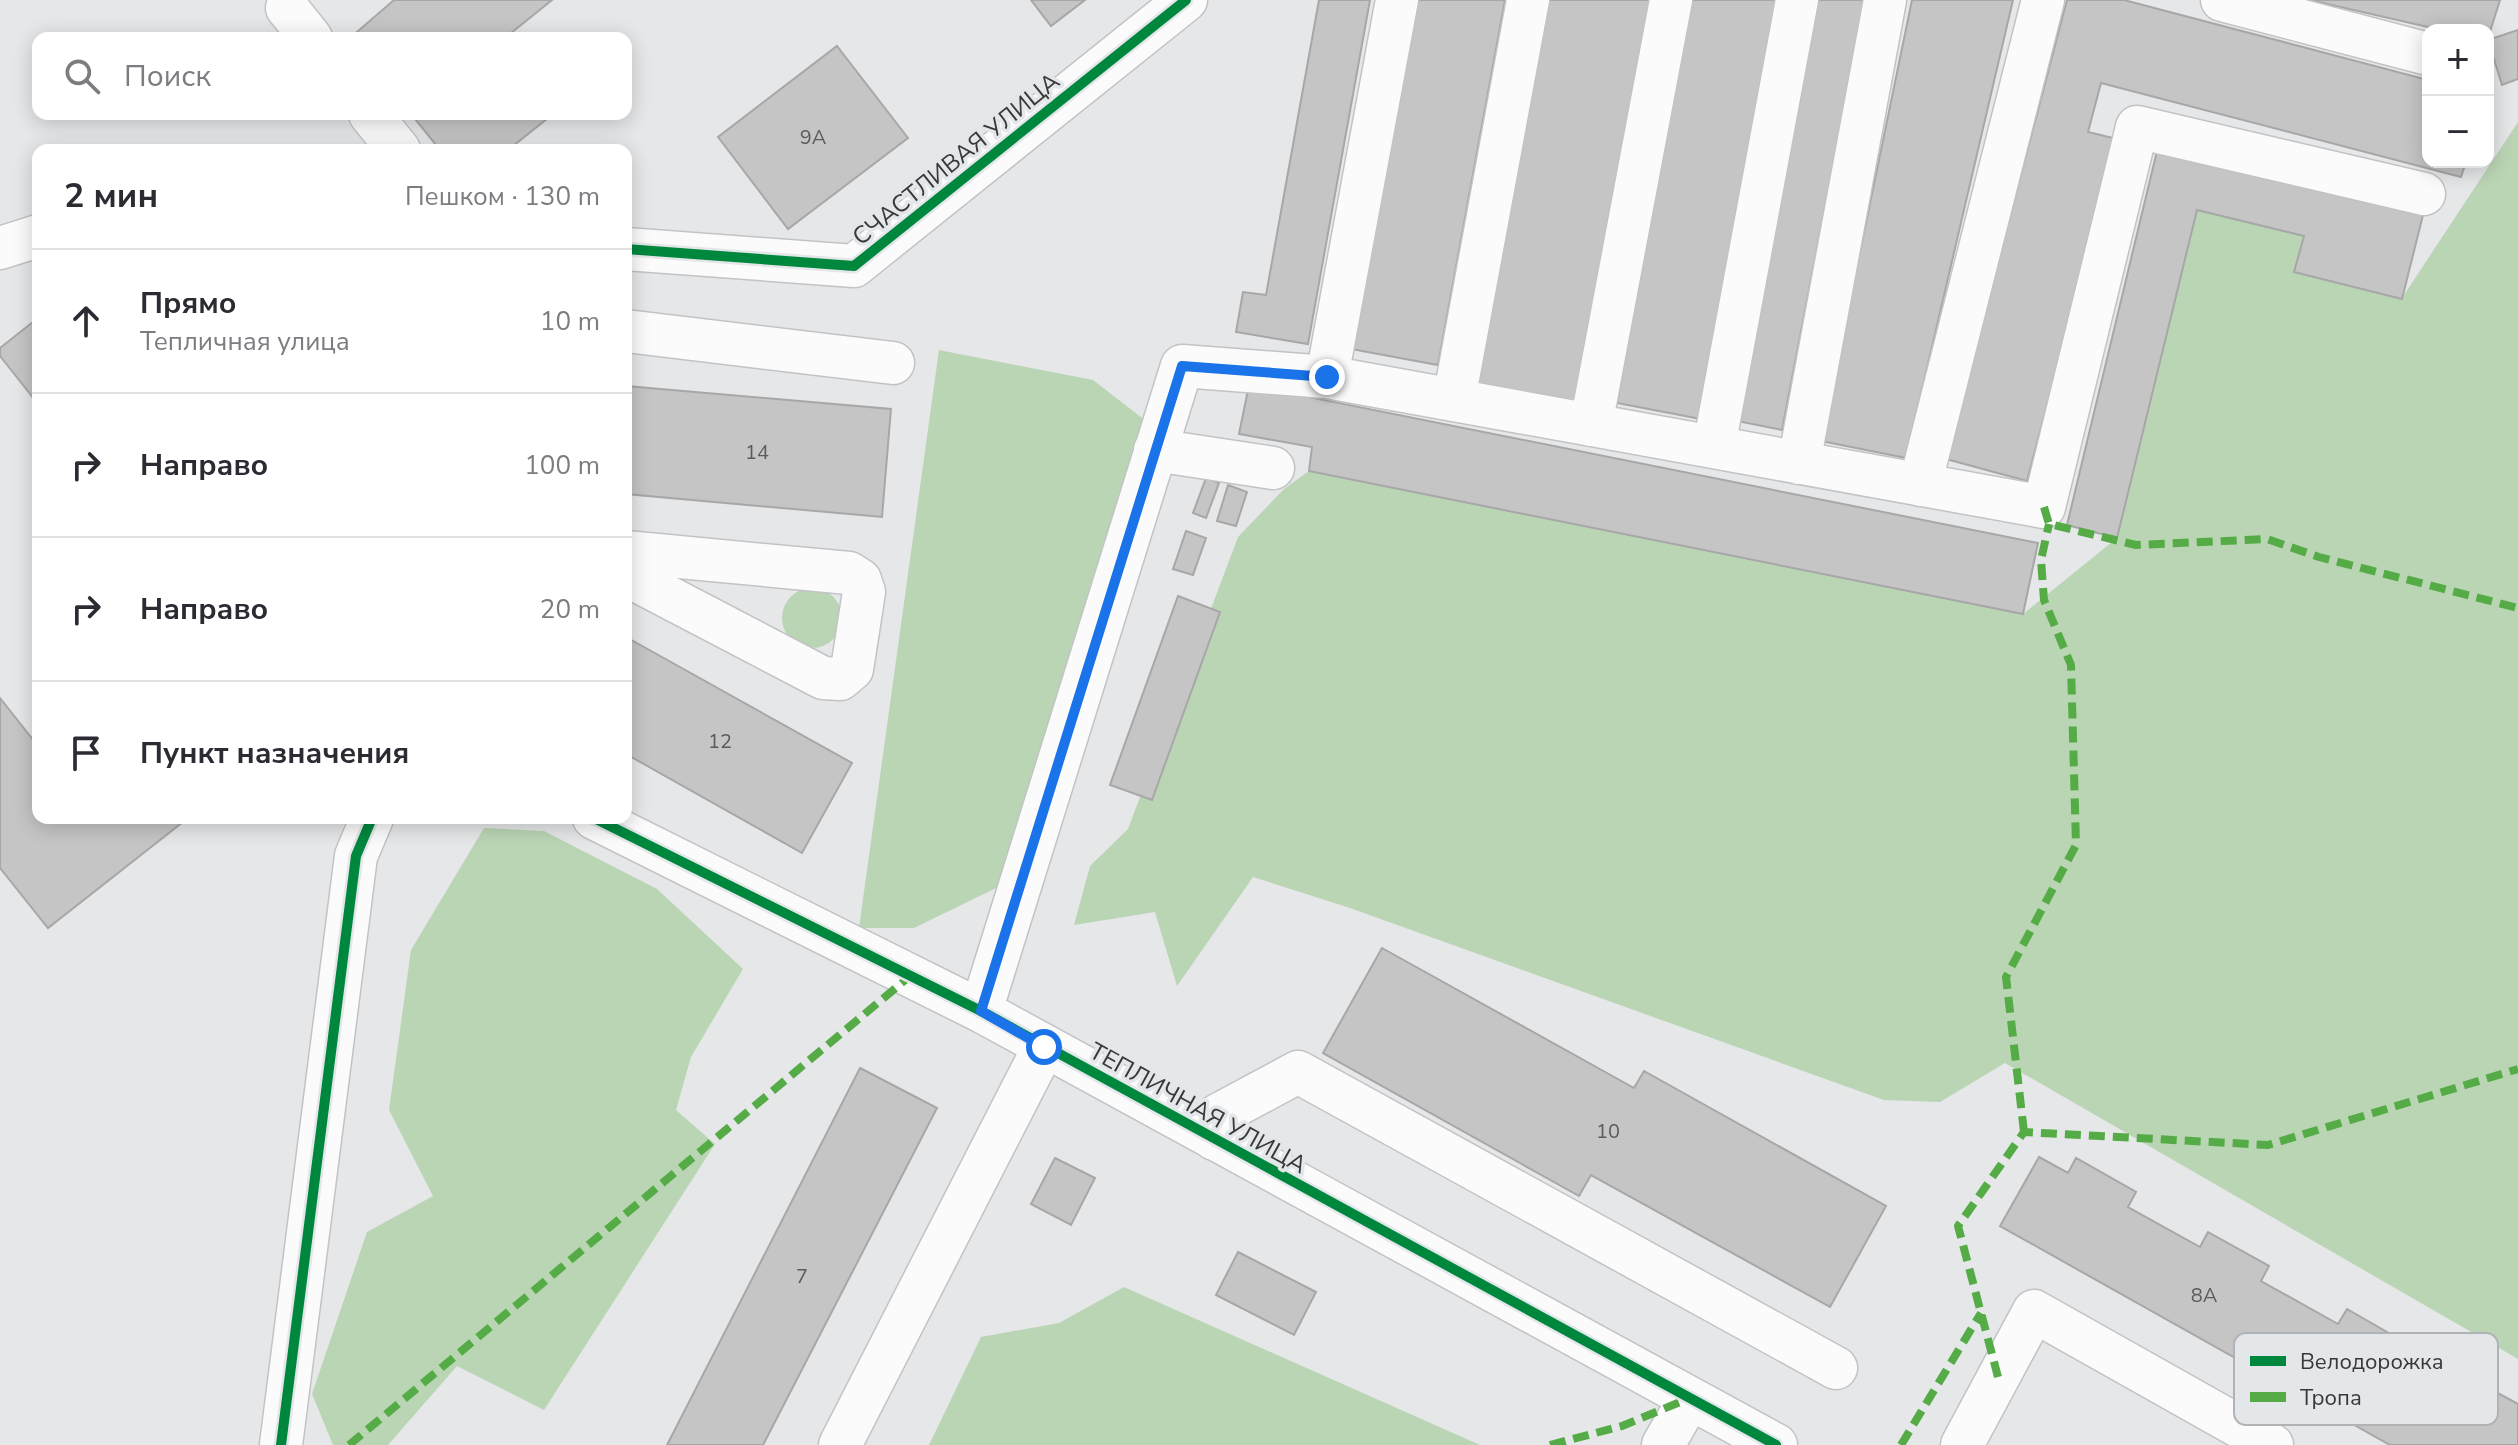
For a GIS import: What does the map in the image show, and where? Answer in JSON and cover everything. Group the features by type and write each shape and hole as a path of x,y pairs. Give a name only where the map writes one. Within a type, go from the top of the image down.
{"street":[{"name":"СЧАСТЛИВАЯ УЛИЦА","path":"632,249 854,266 1186,0"},
{"path":"1327,377 1397,0"},
{"path":"1454,400 1528,0"},
{"path":"1591,425 1671,0"},
{"path":"1714,447 1797,0"},
{"path":"1799,463 1885,0"},
{"path":"1920,485 2043,0"},
{"path":"2222,0 2422,52"},
{"path":"375,120 394,144"},
{"path":"981,1011 1182,366 1327,377 2044,507 2137,127 2424,194"},
{"path":"0,248 32,238"},
{"path":"632,332 893,363"},
{"path":"1155,450 1273,468"},
{"path":"632,553 849,573 860,580 864,592 852,669 840,679 823,678 632,578"},
{"path":"281,1445 356,856 369,824"},
{"name":"ТЕПЛИЧНАЯ УЛИЦА","path":"606,824 981,1011 1776,1445"},
{"path":"840,1445 1044,1047"},
{"path":"1214,1139 1218,1115 1298,1072 1836,1368"},
{"path":"1962,1445 2034,1311 2234,1424"},
{"path":"1663,1445 1690,1398"},
{"path":"2236,1425 2272,1445"}],"green space":[{"path":"2518,122 2518,1359 2498,1347 2498,1333 2473,1333 2005,1063 1940,1102 1884,1100 1350,908 1253,877 1177,986 1155,912 1074,925 1090,866 1128,829 1238,537 1284,489 1309,471 2023,614 2117,538 2197,210 2304,236 2295,272 2402,298 2488,168 2494,168 2494,158"},
{"path":"939,350 1093,380 1146,421 998,887 914,928 859,928"},
{"path":"812,588 824,590 833,597 840,606 840,630 833,639 824,646 812,648 800,646 791,639 784,630 782,618 784,606 791,597 800,590"},
{"path":"484,828 544,831 657,889 743,969 691,1057 676,1110 715,1144 544,1410 457,1366 388,1445 333,1445 312,1394 367,1232 433,1196 389,1110 411,950"},
{"path":"1124,1287 1480,1445 929,1445 981,1337 1059,1323"}],"building":[{"path":"394,0 552,0 512,32 357,32"},
{"path":"1031,0 1085,0 1051,26"},
{"path":"1319,0 1370,0 1308,344 1236,332 1243,292 1266,295"},
{"path":"1416,0 1505,0 1438,365 1351,349"},
{"path":"1547,0 1655,0 1581,404 1476,385"},
{"path":"1690,0 1777,0 1701,419 1617,403"},
{"path":"1818,0 1865,0 1782,430 1737,421"},
{"path":"1912,0 2013,0 1906,458 1821,441"},
{"path":"2067,0 2124,0 2422,78 2422,167 2101,83 2088,132 2117,139 2027,481 1946,459"},
{"path":"2310,0 2500,0 2492,24 2422,26"},
{"path":"2518,30 2518,79 2502,85 2494,59 2494,38"},
{"path":"837,46 908,138 788,229 718,137"},
{"path":"416,120 546,120 516,144 435,144"},
{"path":"2157,151 2423,215 2402,299 2294,272 2304,236 2197,210 2117,538 2067,525"},
{"path":"2427,168 2464,168 2461,177"},
{"path":"32,323 32,396 0,356 0,348"},
{"path":"1249,385 2038,543 2023,614 1309,471 1312,447 1239,434"},
{"path":"632,387 891,409 882,517 632,495"},
{"path":"1206,478 1219,483 1206,518 1193,513"},
{"path":"1228,485 1247,492 1236,526 1217,521"},
{"path":"1186,531 1206,538 1193,575 1173,569"},
{"path":"1178,596 1220,612 1152,800 1110,785"},
{"path":"632,640 852,763 802,853 632,757"},
{"path":"0,698 32,738 32,824 180,824 48,928 0,868"},
{"path":"1382,948 1634,1088 1644,1071 1886,1206 1830,1307 1591,1175 1579,1196 1323,1053"},
{"path":"860,1068 937,1108 763,1445 667,1445"},
{"path":"2039,1157 2068,1173 2076,1158 2136,1192 2128,1207 2200,1247 2208,1232 2269,1266 2261,1281 2338,1324 2347,1309 2389,1333 2234,1333 2234,1357 2000,1226"},
{"path":"1055,1158 1095,1178 1071,1225 1031,1204"},
{"path":"1238,1252 1316,1292 1294,1335 1216,1295"},
{"path":"2498,1393 2518,1404 2518,1445 2390,1445 2354,1425 2498,1425"}],"marked path":[{"path":"2044,507 2049,524 2136,545 2267,539 2319,557 2518,608"},
{"path":"2024,1132 2006,977 2076,845 2071,665 2044,600 2041,560 2049,524"},
{"path":"349,1445 910,976"},
{"path":"1998,1377 1958,1226 2024,1132 2268,1145 2518,1069"},
{"path":"1901,1445 1981,1313"},
{"path":"1550,1445 1622,1426 1690,1398"}],"cycle path":[{"path":"632,249 854,266 1186,0"},
{"path":"281,1445 356,856 369,824"},
{"path":"606,824 981,1011 1776,1445"}],"route":[{"path":"1044,1047 981,1011 1182,366 1327,377"}]}
